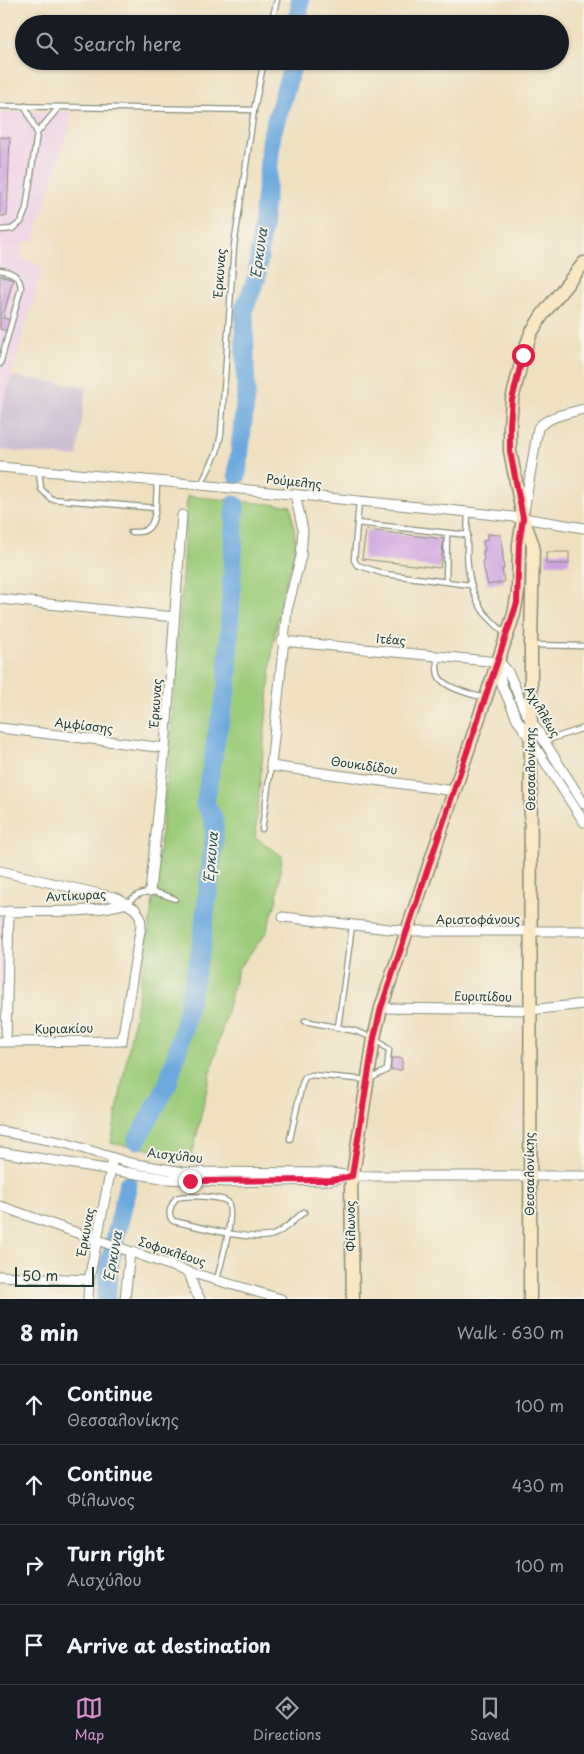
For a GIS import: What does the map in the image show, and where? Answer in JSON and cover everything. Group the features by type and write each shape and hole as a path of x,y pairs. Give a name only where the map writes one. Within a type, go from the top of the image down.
{"main road":[{"name":"Θεσσαλονίκης","path":"530,1299 531,645 533,545 523,518 510,451 511,408 518,371 531,333 543,314 584,264"},
{"name":"Φίλωνος","path":"352,1299 350,1197 374,1038 381,1008 517,603 519,544 523,518"}],"street":[{"path":"523,518 538,428 549,420 584,409"},
{"name":"Ρούμελης","path":"0,467 468,512 523,518 584,528"},
{"path":"271,766 286,610 302,556 303,530 295,494"},
{"name":"Έρκυνας","path":"150,891 166,748 182,515"},
{"path":"0,599 174,617"},
{"name":"Ιτέας","path":"282,641 498,662"},
{"name":"Αχιλλέως","path":"498,662 506,668 518,699 531,722 584,804"},
{"name":"Αχιλλέως","path":"498,662 499,674 510,706 531,743 564,789 584,822"},
{"name":"Αμφίσσης","path":"0,728 166,748"},
{"name":"Θουκιδίδου","path":"271,766 455,791"},
{"path":"0,871 107,894 127,903"},
{"name":"Αντίκυρας","path":"5,911 89,910 127,903"},
{"name":"Κυριακίου","path":"5,911 3,1042 122,1040 141,924 140,916 127,903"},
{"name":"Αριστοφάνους","path":"283,917 407,931 584,932"},
{"name":"Ευριπίδου","path":"381,1008 530,1010 584,1004"},
{"name":"Αισχύλου","path":"0,1131 65,1143 144,1166 183,1172 331,1173 352,1176 584,1176"},
{"name":"Αισχύλου","path":"0,1152 168,1179 228,1182 332,1180 352,1176"},
{"name":"Έρκυνας","path":"88,1299 89,1280 113,1158"},
{"name":"Σοφοκλέους","path":"0,1206 189,1272 280,1299"},
{"path":"125,1299 128,1251"},
{"path":"189,1272 195,1291 200,1299"},
{"path":"0,1276 89,1280"}],"lane":[{"path":"274,15 277,0"},
{"name":"Έρκυνας","path":"201,485 217,452 221,434 234,246 254,110 262,70"},
{"path":"0,106 254,110"},
{"path":"25,106 37,133"},
{"path":"0,230 12,229 20,222 26,209 37,133 59,107"},
{"path":"0,270 17,276 21,281 21,288 0,364"},
{"path":"39,471 41,489 51,499 156,508"},
{"path":"131,532 142,532 149,528 156,508 157,482"},
{"path":"359,501 354,560 357,565 385,574 470,585"},
{"path":"468,512 468,569 470,585 483,611 507,636"},
{"path":"357,523 468,535"},
{"path":"446,582 447,533"},
{"path":"531,645 584,646"},
{"path":"438,656 438,674 440,679 447,685 486,699"},
{"path":"544,741 584,728"},
{"path":"262,829 271,766"},
{"path":"127,903 134,896 150,891 175,899"},
{"path":"338,1027 352,926"},
{"path":"305,1021 355,1031 374,1038"},
{"path":"290,1139 305,1077 312,1075 368,1080"},
{"path":"217,1280 228,1234 230,1207 228,1202 224,1199 176,1198 169,1212 169,1216 173,1221 228,1234 272,1235 304,1212"}],"shaded area":[{"path":"0,112 74,112 34,240 24,242 20,257 43,267 0,415"},
{"path":"11,376 86,387 77,457 0,450 0,414"},
{"path":"0,916 4,916 4,1028 0,1028"}],"green space":[{"path":"187,496 291,506 296,543 294,557 283,590 273,645 255,837 282,856 277,899 266,933 238,969 210,1075 192,1156 111,1143 144,962 155,889 172,719"}],"building":[{"path":"0,137 10,138 7,216 0,216"},
{"path":"0,275 13,279 3,318 11,320 8,331 0,329"},
{"path":"366,530 444,539 440,568 362,559"},
{"path":"487,534 501,535 504,569 502,569 504,582 488,585 482,561 484,560 483,551 485,551 483,541 487,540"},
{"path":"546,552 569,552 569,564 546,564"},
{"path":"391,1058 402,1058 402,1070 391,1070"}],"waterway":[{"name":"Έρκυνα","path":"299,15 300,0"},
{"name":"Έρκυνα","path":"237,475 246,396 244,309 257,277 272,134 291,70"},
{"name":"Έρκυνα","path":"137,1140 167,1086 181,1038 201,948 214,841 214,819 205,804 227,687 235,505"},
{"name":"Έρκυνα","path":"106,1299 110,1262 128,1184"}],"route":[{"path":"190,1181 332,1180 352,1176 374,1038 381,1008 517,603 519,544 523,518 510,451 510,424 512,400 523,355"}]}
